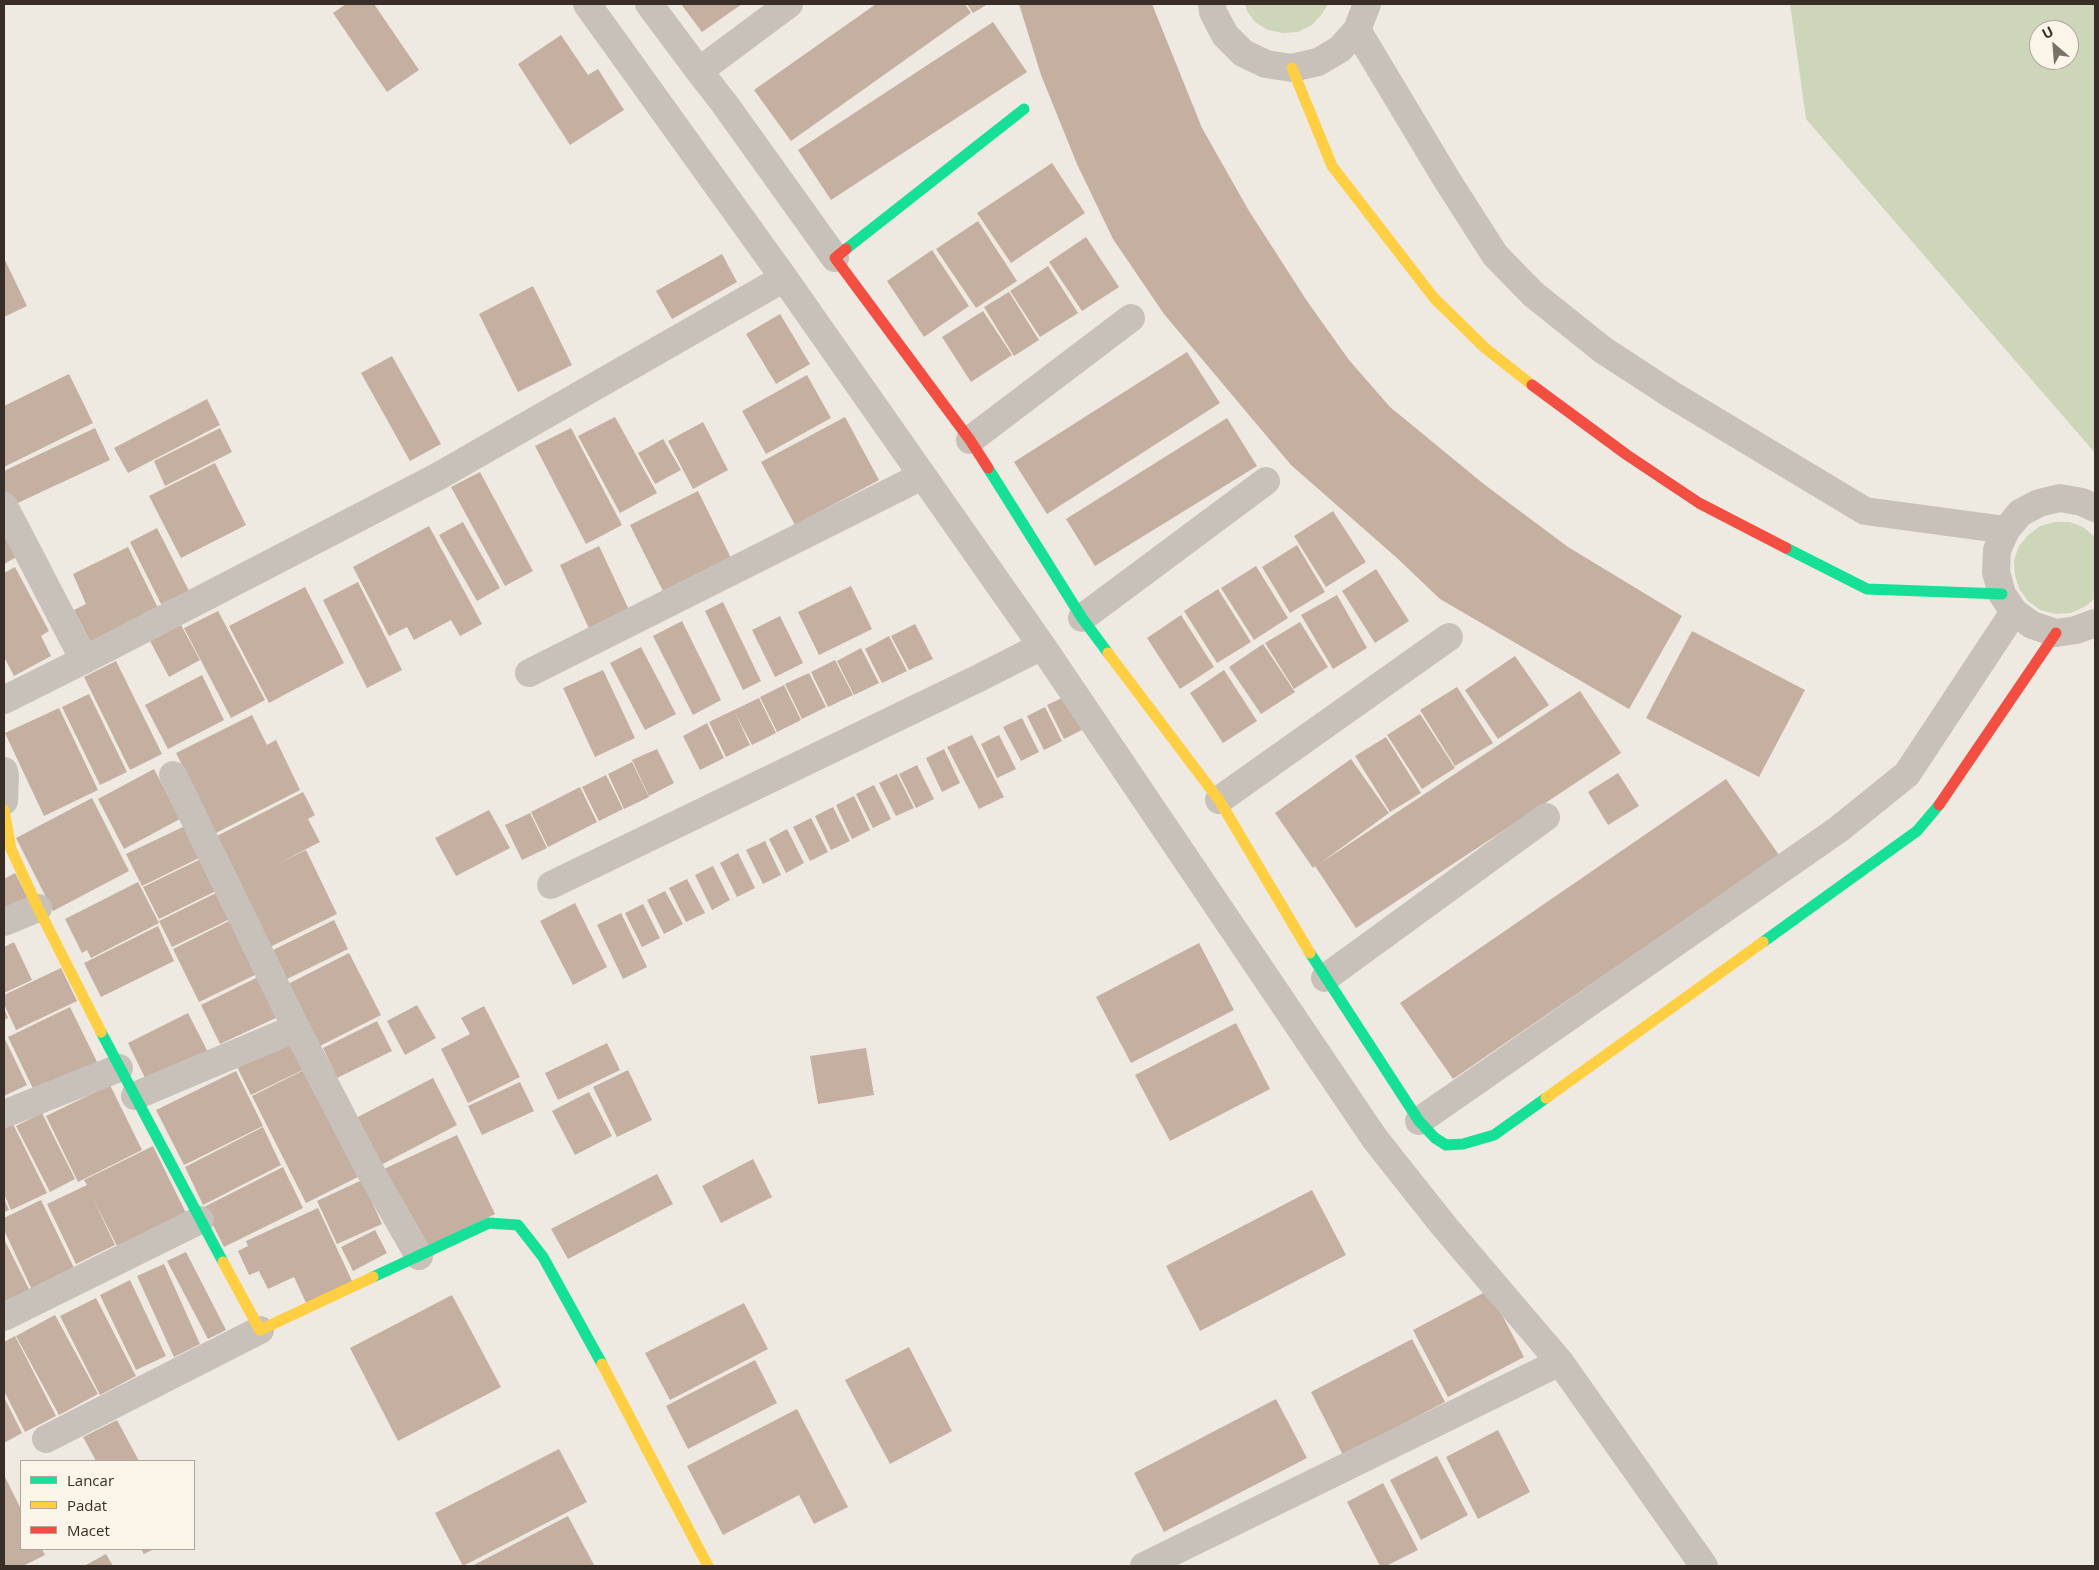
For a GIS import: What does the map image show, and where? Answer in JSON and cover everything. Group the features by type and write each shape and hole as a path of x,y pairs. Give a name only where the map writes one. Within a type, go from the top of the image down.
{"street":[{"path":"587,4 784,278 1042,646 1375,1139 1444,1226 1560,1362 1704,1566"},
{"path":"648,4 724,103 835,258 970,440 1082,618 1219,800 1325,978 1418,1120 1435,1138 1446,1146 1463,1144 1494,1135 1917,831 1937,808 2056,633"},
{"path":"699,71 789,4"},
{"path":"1212,4 1213,12 1225,35 1243,53 1266,64 1292,68 1318,62 1340,49 1356,30 1367,4"},
{"path":"1356,30 1446,180 1495,255 1533,294 1603,350 1672,395 1865,511 2006,530"},
{"path":"1292,68 1332,166 1337,173 1434,298 1485,348 1539,391 1627,455 1698,503 1867,589 2008,603"},
{"path":"835,258 1024,110"},
{"path":"4,700 437,477 784,278"},
{"path":"970,440 1131,318"},
{"path":"529,673 922,476"},
{"path":"1082,618 1266,482"},
{"path":"2093,628 2056,633 2032,625 2008,603 1996,572 1997,550 2006,530 2020,513 2039,503 2060,498 2082,502 2095,508"},
{"path":"4,506 84,660"},
{"path":"1418,1120 1838,830 1907,774 2008,603"},
{"path":"1219,800 1448,637"},
{"path":"551,885 1042,646"},
{"path":"4,771 4,801"},
{"path":"173,775 296,1028 368,1167 419,1256"},
{"path":"4,810 11,848 38,908 119,1068 260,1330"},
{"path":"1325,978 1546,817"},
{"path":"4,922 38,908"},
{"path":"135,1096 296,1028"},
{"path":"4,1114 119,1068"},
{"path":"4,1317 200,1220"},
{"path":"46,1439 260,1330 489,1223 518,1225 543,1257 563,1291 708,1566"},
{"path":"1144,1566 1560,1362"}],"green space":[{"path":"1245,4 1328,4 1312,25 1298,32 1283,33 1268,30 1255,22 1247,11"},
{"path":"1790,4 2095,4 2095,453 1806,119"},
{"path":"2055,522 2070,522 2083,527 2095,537 2095,598 2086,606 2071,613 2056,614 2040,610 2028,601 2019,589 2015,575 2014,560 2019,546 2028,535 2040,526"}],"building":[{"path":"346,4 374,4 419,70 387,92 333,13"},
{"path":"681,4 742,4 702,32"},
{"path":"876,4 965,4 971,13 791,141 754,90"},
{"path":"967,4 988,4 973,13"},
{"path":"1019,4 1152,4 1202,128 1249,211 1307,301 1349,360 1390,407 1485,485 1568,547 1682,616 1629,709 1440,599 1397,558 1291,465 1164,314 1113,239 1077,164 1041,75"},
{"path":"993,22 1027,72 831,200 798,150"},
{"path":"561,35 588,75 598,69 624,110 570,145 518,64"},
{"path":"1052,163 1085,213 1011,263 977,213"},
{"path":"978,221 1017,281 976,308 936,249"},
{"path":"1086,237 1119,287 1082,311 1049,262"},
{"path":"932,250 969,306 924,337 887,281"},
{"path":"722,254 737,282 672,319 656,291"},
{"path":"4,258 27,306 4,317"},
{"path":"1048,266 1078,313 1040,337 1010,291"},
{"path":"533,286 572,365 518,392 479,314"},
{"path":"1009,292 1039,340 1014,356 984,307"},
{"path":"983,311 1012,355 971,382 942,337"},
{"path":"780,314 810,364 776,384 746,334"},
{"path":"1187,352 1220,403 1047,514 1014,462"},
{"path":"392,356 441,444 410,461 361,373"},
{"path":"69,374 93,423 4,467 4,406"},
{"path":"807,375 831,418 766,454 742,411"},
{"path":"207,399 220,425 128,473 114,448"},
{"path":"615,417 657,493 620,513 578,436"},
{"path":"845,417 879,480 795,525 761,462"},
{"path":"1227,418 1257,466 1095,566 1066,519"},
{"path":"703,422 728,470 693,489 668,441"},
{"path":"95,428 110,460 9,507 4,494 4,471"},
{"path":"220,428 232,452 165,486 154,461"},
{"path":"571,428 622,525 586,544 535,446"},
{"path":"663,439 681,470 655,484 638,453"},
{"path":"215,463 246,525 181,558 149,496"},
{"path":"480,472 533,571 505,586 451,487"},
{"path":"698,491 732,560 664,593 630,525"},
{"path":"1333,511 1366,562 1326,587 1294,536"},
{"path":"463,522 500,588 477,601 439,535"},
{"path":"4,523 20,555 4,564"},
{"path":"429,526 482,624 460,636 451,620 414,640 407,627 389,636 353,567"},
{"path":"157,528 189,591 161,604 130,542"},
{"path":"1297,545 1325,592 1290,613 1262,567"},
{"path":"599,546 631,614 591,633 560,565"},
{"path":"128,547 160,612 92,645 74,610 86,604 73,574"},
{"path":"1256,566 1288,618 1254,640 1221,588"},
{"path":"15,567 49,631 41,636 51,656 14,676 4,657 4,573"},
{"path":"1376,569 1409,621 1375,643 1342,591"},
{"path":"358,582 402,670 367,688 323,600"},
{"path":"851,586 872,629 819,655 798,612"},
{"path":"305,587 344,663 269,703 229,626"},
{"path":"1218,589 1251,642 1217,663 1184,611"},
{"path":"1337,595 1367,648 1333,669 1301,615"},
{"path":"723,602 761,681 743,690 705,611"},
{"path":"218,611 265,700 231,718 184,628"},
{"path":"1181,615 1214,667 1180,689 1147,638"},
{"path":"780,616 803,663 775,677 752,630"},
{"path":"682,621 721,700 693,715 653,636"},
{"path":"1300,622 1328,667 1294,689 1265,643"},
{"path":"915,624 933,659 909,670 891,636"},
{"path":"181,625 200,660 169,677 150,641"},
{"path":"1692,631 1805,690 1759,777 1646,718"},
{"path":"889,636 907,671 882,683 865,649"},
{"path":"1263,644 1295,692 1261,714 1229,667"},
{"path":"641,647 676,714 645,730 610,663"},
{"path":"861,648 879,683 854,695 837,661"},
{"path":"1515,656 1549,705 1498,739 1465,690"},
{"path":"835,660 853,695 828,707 811,672"},
{"path":"116,661 162,754 130,770 84,677"},
{"path":"603,670 635,738 595,757 563,688"},
{"path":"1224,670 1257,721 1223,743 1190,693"},
{"path":"809,673 826,707 802,719 785,684"},
{"path":"202,675 224,720 168,749 145,705"},
{"path":"784,685 801,720 777,732 760,697"},
{"path":"1457,687 1493,743 1455,766 1420,710"},
{"path":"1580,691 1621,753 1356,928 1315,866 1313,868 1275,813 1351,759 1389,813 1319,864"},
{"path":"89,694 127,772 100,785 62,707"},
{"path":"1066,696 1082,730 1064,739 1047,705"},
{"path":"759,698 776,733 752,745 735,713 750,745 726,757 709,722"},
{"path":"1045,707 1062,741 1044,750 1027,716"},
{"path":"59,708 98,790 44,816 5,733"},
{"path":"1420,714 1455,768 1422,789 1387,735"},
{"path":"252,715 267,745 276,740 300,790 216,833 176,753"},
{"path":"1022,718 1039,752 1021,761 1003,727"},
{"path":"707,723 724,758 700,770 683,736"},
{"path":"972,735 1004,797 979,809 947,747"},
{"path":"999,735 1016,769 997,778 981,744"},
{"path":"1386,737 1421,793 1390,812 1355,756"},
{"path":"657,749 674,783 649,796 632,760"},
{"path":"944,749 960,783 942,792 926,758"},
{"path":"632,762 649,797 624,809 608,774"},
{"path":"917,765 934,799 916,808 899,774"},
{"path":"154,769 180,819 124,849 98,799"},
{"path":"1618,773 1639,806 1608,825 1588,792"},
{"path":"897,774 914,808 896,816 879,783"},
{"path":"606,775 623,809 599,821 582,787"},
{"path":"1726,779 1779,855 1453,1079 1400,1003"},
{"path":"874,785 891,819 873,828 856,794"},
{"path":"580,787 597,822 548,847 531,812"},
{"path":"303,792 315,815 308,819 320,842 275,865 306,850 337,914 270,947 217,836"},
{"path":"854,796 870,830 852,839 836,805"},
{"path":"92,798 129,871 53,911 16,838"},
{"path":"833,807 850,841 831,850 815,816"},
{"path":"489,810 510,848 456,876 435,838"},
{"path":"530,813 547,848 522,860 505,825"},
{"path":"811,818 828,852 810,861 793,827"},
{"path":"187,825 203,856 142,886 126,854"},
{"path":"787,829 804,863 786,873 769,839"},
{"path":"765,841 781,875 763,884 746,850"},
{"path":"738,853 755,888 737,897 720,863"},
{"path":"203,858 218,890 159,919 143,887"},
{"path":"713,866 730,900 712,910 695,875"},
{"path":"15,873 28,898 4,910 4,879"},
{"path":"687,879 705,913 686,922 669,888"},
{"path":"138,882 159,923 91,958 87,950 82,953 65,919"},
{"path":"665,891 683,924 664,934 647,900"},
{"path":"218,892 232,918 172,947 159,921"},
{"path":"575,903 607,967 573,985 540,921"},
{"path":"643,904 660,938 642,947 625,913"},
{"path":"621,913 647,967 623,979 597,925"},
{"path":"231,920 257,974 199,1002 173,949"},
{"path":"334,920 348,949 285,980 271,951"},
{"path":"158,926 174,961 101,997 84,963"},
{"path":"14,942 32,980 4,993 4,947"},
{"path":"1199,943 1234,1010 1131,1063 1096,997"},
{"path":"349,953 381,1015 320,1046 288,984"},
{"path":"61,968 77,1001 16,1030 4,1004 4,995"},
{"path":"258,977 278,1017 220,1044 201,1005"},
{"path":"417,1005 436,1038 405,1055 387,1021"},
{"path":"484,1006 520,1077 468,1103 441,1049 470,1034 461,1018"},
{"path":"70,1007 99,1066 37,1097 8,1037"},
{"path":"4,1008 8,1018 4,1020"},
{"path":"188,1013 211,1058 150,1088 128,1043"},
{"path":"377,1021 392,1051 337,1078 323,1048"},
{"path":"1236,1023 1270,1089 1170,1141 1135,1075"},
{"path":"4,1037 27,1085 4,1096"},
{"path":"295,1038 309,1067 251,1095 237,1067"},
{"path":"607,1043 620,1070 558,1100 545,1073"},
{"path":"866,1048 874,1095 818,1104 810,1056"},
{"path":"308,1068 362,1175 306,1203 252,1096"},
{"path":"628,1070 652,1120 617,1137 593,1087"},
{"path":"236,1071 263,1126 184,1165 156,1110"},
{"path":"433,1078 457,1125 379,1166 354,1119"},
{"path":"520,1082 534,1111 482,1135 468,1106"},
{"path":"110,1085 142,1150 78,1182 46,1116"},
{"path":"589,1092 612,1136 575,1155 552,1111"},
{"path":"42,1113 75,1179 50,1192 16,1126"},
{"path":"13,1124 47,1193 11,1210 4,1194 4,1128"},
{"path":"263,1127 281,1165 203,1205 185,1167"},
{"path":"457,1135 495,1214 421,1250 382,1170"},
{"path":"153,1146 186,1213 117,1246 92,1196 115,1245 76,1264 47,1204 87,1185 84,1180"},
{"path":"753,1159 772,1197 721,1223 702,1186"},
{"path":"283,1167 303,1208 224,1247 204,1207"},
{"path":"657,1174 673,1204 568,1259 551,1229"},
{"path":"362,1180 382,1224 337,1244 317,1201"},
{"path":"1312,1190 1346,1255 1200,1331 1166,1266"},
{"path":"4,1198 9,1210 4,1212"},
{"path":"41,1200 75,1270 32,1290 4,1230 4,1218"},
{"path":"318,1208 353,1283 307,1305 294,1277 268,1289 259,1271 249,1275 238,1251 248,1246 246,1241"},
{"path":"375,1230 387,1253 353,1271 341,1247"},
{"path":"4,1239 30,1291 4,1304"},
{"path":"186,1252 226,1330 208,1339 167,1261"},
{"path":"164,1264 200,1344 174,1357 137,1276"},
{"path":"130,1280 166,1356 136,1370 100,1295"},
{"path":"1489,1290 1524,1357 1448,1397 1413,1330"},
{"path":"452,1295 501,1387 398,1441 350,1348"},
{"path":"96,1298 136,1376 100,1395 60,1316"},
{"path":"744,1303 768,1349 670,1400 645,1353"},
{"path":"55,1315 98,1394 59,1415 16,1336"},
{"path":"15,1336 56,1416 25,1432 4,1391 4,1342"},
{"path":"1412,1339 1445,1402 1343,1455 1311,1392"},
{"path":"909,1347 952,1431 890,1464 845,1380"},
{"path":"755,1360 777,1403 688,1449 666,1406"},
{"path":"4,1397 22,1433 4,1443"},
{"path":"1276,1399 1307,1458 1164,1532 1134,1473"},
{"path":"797,1409 848,1507 814,1524 799,1495 723,1535 687,1466"},
{"path":"117,1420 138,1460 95,1460 83,1437"},
{"path":"1498,1430 1530,1492 1478,1519 1446,1457"},
{"path":"559,1449 587,1502 463,1566 435,1513"},
{"path":"1437,1456 1468,1515 1421,1540 1390,1480"},
{"path":"4,1475 20,1507 20,1550 42,1550 45,1555 23,1566 4,1566"},
{"path":"1383,1483 1418,1550 1386,1566 1380,1566 1347,1502"},
{"path":"568,1516 594,1565 472,1566"},
{"path":"142,1550 152,1550 144,1554"},
{"path":"106,1554 113,1566 84,1566"}],"traffic: fast":[{"path":"846,249 1024,109"},
{"path":"988,468 1082,618 1108,653"},
{"path":"1786,548 1867,589 2002,594"},
{"path":"1763,942 1917,831 1939,805"},
{"path":"1310,953 1419,1121 1435,1138 1446,1145 1463,1144 1494,1135 1546,1098"},
{"path":"101,1032 223,1262"},
{"path":"373,1277 489,1223 518,1225 543,1257 602,1364"}],"traffic: slow":[{"path":"1292,68 1332,166 1434,298 1485,348 1532,385"},
{"path":"1108,653 1219,800 1310,953"},
{"path":"4,810 11,849 38,908 101,1032"},
{"path":"1546,1098 1763,942"},
{"path":"223,1262 260,1330 373,1277"},
{"path":"602,1364 708,1566"}],"traffic: jam":[{"path":"846,249 835,258 970,440 988,468"},
{"path":"1532,385 1627,455 1699,503 1786,548"},
{"path":"1939,805 2056,633"}]}
